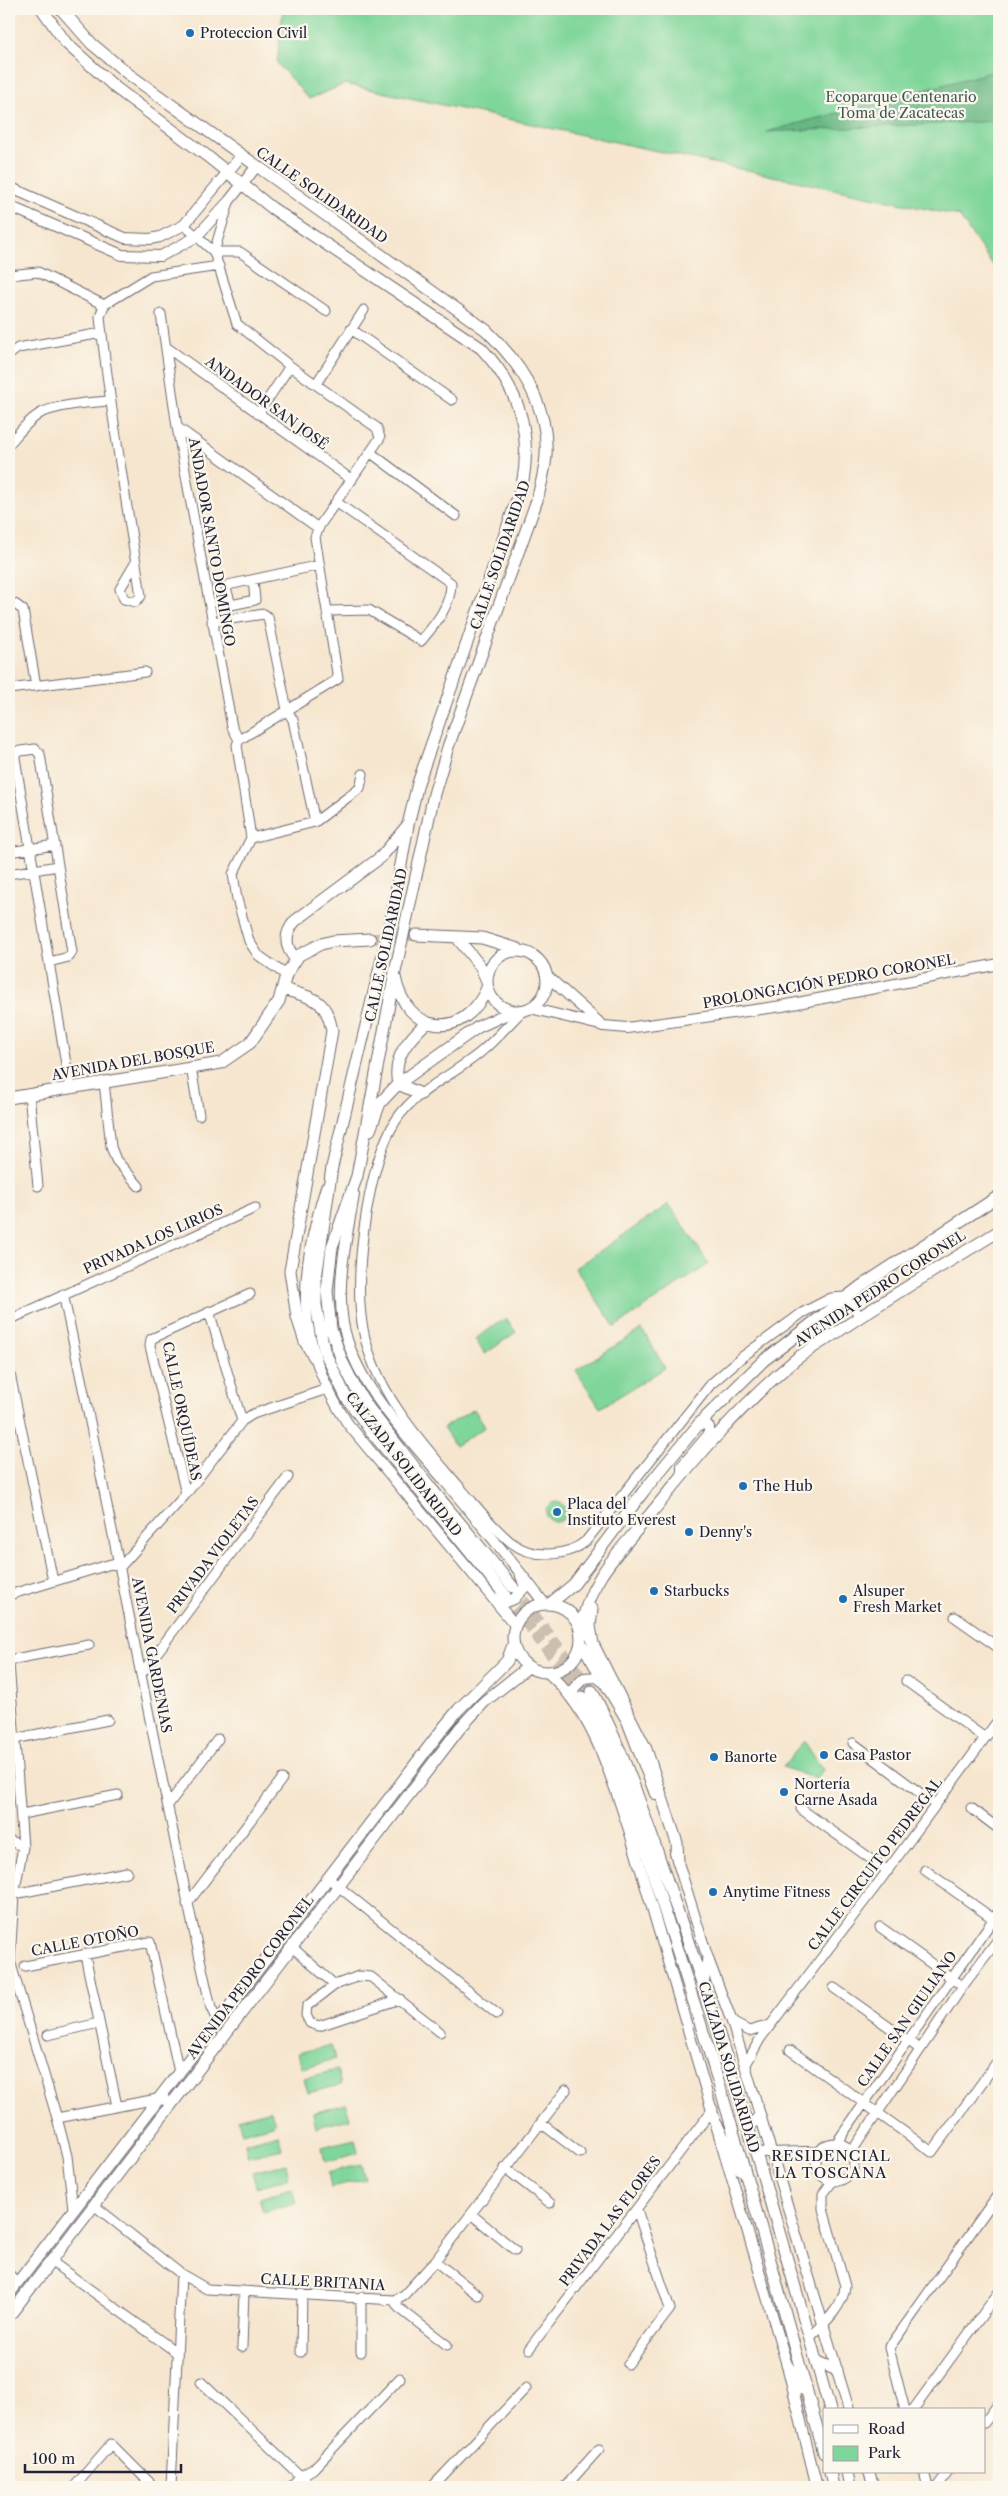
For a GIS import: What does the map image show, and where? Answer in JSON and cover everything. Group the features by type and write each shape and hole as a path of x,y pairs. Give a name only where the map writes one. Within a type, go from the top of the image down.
{"main road":[{"name":"CALLE SOLIDARIDAD","path":"42,9 66,43 116,88 229,173 272,208 481,348 506,379 523,419 527,454 522,485 418,783 408,825 391,921 332,1167"},
{"name":"CALLE SOLIDARIDAD","path":"61,9 92,44 127,73 486,330 522,371 541,414 546,454 537,500 448,747 423,838 356,1176"},
{"path":"370,938 321,944 296,959 291,954 286,941 287,934 295,921 381,857 408,825"},
{"path":"360,1155 380,1103 398,1084 478,1027 537,1004 546,991 546,975 539,960 524,952 482,938 458,939 442,935 416,936"},
{"path":"458,939 480,966 497,1004 522,1010"},
{"path":"395,972 398,989 405,1004 418,1018 427,1022 446,1025 472,1014 482,1001 490,967 501,955 508,952 524,952"},
{"name":"AVENIDA DEL BOSQUE","path":"9,1098 221,1063 250,1043 279,1001 284,989 286,975 296,959"},
{"path":"284,989 316,999 329,1014 332,1031 290,1271 297,1317 305,1342 314,1357"},
{"path":"398,1084 396,1068 403,1047 427,1022"},
{"path":"398,1084 422,1094"},
{"name":"CALZADA SOLIDARIDAD","path":"332,1167 316,1278 318,1321 324,1350 330,1365 346,1397 357,1413 509,1591 370,1410 348,1373 336,1346 331,1329 327,1291 332,1247 356,1176"},
{"name":"AVENIDA PEDRO CORONEL","path":"548,1603 574,1584 643,1492 698,1425 763,1361 845,1297 999,1196"},
{"name":"AVENIDA PEDRO CORONEL","path":"581,1637 583,1611 595,1582 721,1429 750,1400 796,1360 860,1316 999,1231"},
{"path":"663,1498 659,1513 600,1586 595,1597 590,1626 596,1652 646,1749 678,1843 678,1861"},
{"path":"548,1603 570,1613 581,1637 574,1661 557,1672 548,1673 528,1667 519,1658 514,1645 515,1625 529,1609 548,1603"},
{"name":"AVENIDA PEDRO CORONEL","path":"9,2294 444,1726 464,1703 507,1661 514,1645"},
{"name":"AVENIDA PEDRO CORONEL","path":"9,2316 460,1728 484,1702 528,1667"},
{"name":"CALZADA SOLIDARIDAD","path":"583,1696 628,1767 703,1984 749,2128 829,2408"},
{"name":"CALZADA SOLIDARIDAD","path":"583,1696 613,1756 698,2014 753,2196 823,2450"},
{"path":"703,1984 708,1959"},
{"path":"749,2128 760,2116"},
{"path":"717,2125 753,2196"},
{"path":"816,2362 837,2370"},
{"path":"787,2365 809,2403"},
{"path":"830,2474 833,2487"},
{"path":"847,2474 850,2487"}],"street":[{"path":"9,187 125,238 138,240 160,237 184,225 229,173 241,156"},
{"path":"9,206 122,255 161,256 196,236 229,201 256,167"},
{"path":"214,252 229,201"},
{"path":"184,225 214,252 236,324 290,366 377,428 380,438 318,528 315,537 338,679 239,740"},
{"path":"214,252 240,252 326,311"},
{"path":"136,562 110,400 100,317 104,305 151,276 219,266"},
{"path":"11,275 38,272 104,305"},
{"path":"316,384 364,310"},
{"name":"ANDADOR SANTO DOMINGO","path":"161,314 177,427 212,622 232,727 239,740 237,745 251,838"},
{"path":"351,329 452,400"},
{"path":"9,355 18,348 102,333"},
{"name":"ANDADOR SAN JOSÉ","path":"166,347 352,480"},
{"path":"258,414 290,366"},
{"path":"9,444 43,412 110,400"},
{"path":"177,427 318,528"},
{"path":"371,453 456,516"},
{"path":"328,611 369,610 421,641 440,619 450,591 450,583 336,502"},
{"path":"253,580 255,600 233,606 226,588 228,585 320,565"},
{"path":"9,604 15,604 23,610 36,686"},
{"path":"212,622 264,614 268,617 287,710 293,720 315,822"},
{"path":"9,689 145,672"},
{"path":"49,962 69,957 72,952 40,754 35,749 14,752 33,870 70,1088"},
{"path":"286,975 258,955 249,941 237,899 233,874 251,838 315,822 360,788 363,774"},
{"path":"9,852 55,844"},
{"path":"9,874 58,866"},
{"name":"PROLONGACIÓN PEDRO CORONEL","path":"522,1010 604,1026 627,1028 782,1006 999,964"},
{"path":"546,975 604,1026"},
{"path":"522,1010 482,1051 422,1094 392,1126 379,1154 374,1176 359,1276 359,1306 363,1331 376,1372 389,1397 406,1421 479,1509 512,1544 527,1551 538,1553 564,1553 576,1549 586,1541 711,1384 742,1357 802,1313 831,1298 845,1297 860,1316"},
{"path":"191,1067 198,1115"},
{"path":"104,1082 111,1147 116,1160 139,1186"},
{"path":"29,1094 38,1186"},
{"name":"CALZADA SOLIDARIDAD","path":"332,1167 314,1226 306,1271 306,1316 314,1357 327,1389 348,1424 515,1625"},
{"name":"CALZADA SOLIDARIDAD","path":"356,1176 342,1274 341,1308 350,1348 361,1372 380,1400 517,1568 548,1603"},
{"name":"PRIVADA LOS LIRIOS","path":"9,1320 255,1208"},
{"name":"AVENIDA GARDENIAS","path":"63,1294 142,1673 187,1904 211,2008 217,2020"},
{"name":"CALLE ORQUÍDEAS","path":"186,1494 150,1346 151,1339 250,1294"},
{"path":"209,1311 242,1421"},
{"path":"9,1369 13,1401 53,1581"},
{"name":"CALLE ORQUÍDEAS","path":"120,1566 186,1494 242,1421 253,1414 327,1389"},
{"path":"9,1430 13,1401"},
{"path":"682,1476 682,1466 709,1434 709,1427 706,1424 698,1425"},
{"name":"PRIVADA VIOLETAS","path":"142,1673 288,1477"},
{"path":"9,1595 111,1564 120,1566"},
{"path":"489,1594 502,1603 518,1596 525,1587 524,1580 517,1568"},
{"path":"955,1617 999,1648"},
{"path":"581,1637 634,1738 678,1861 708,1959 732,2022 848,2408"},
{"path":"9,1660 89,1645"},
{"path":"9,1663 14,1739 22,1814 22,1847 14,1894 11,1972 58,2118 67,2156 73,2209"},
{"name":"CALZADA SOLIDARIDAD","path":"548,1673 564,1687 583,1696 591,1731 606,1766 630,1833 787,2365 817,2487"},
{"path":"583,1696 574,1688 584,1678 596,1677 603,1681"},
{"path":"906,1681 985,1738"},
{"name":"CALLE CIRCUITO PEDREGAL","path":"745,2066 752,2051 771,2025 888,1871 999,1719"},
{"path":"14,1739 108,1720"},
{"path":"168,1806 218,1739"},
{"path":"853,1743 936,1805"},
{"path":"187,1904 282,1779"},
{"path":"22,1814 118,1795"},
{"path":"801,1808 888,1871"},
{"path":"971,1808 999,1829"},
{"path":"9,1840 22,1847"},
{"path":"925,1870 997,1918"},
{"path":"14,1894 127,1872"},
{"path":"328,1878 497,2014"},
{"name":"CALLE SAN GIULIANO","path":"836,2142 997,1918"},
{"path":"880,1927 963,1986"},
{"name":"CALLE SAN GIULIANO","path":"852,2151 963,1986 999,1938"},
{"name":"CALLE OTOÑO","path":"25,1966 150,1942 179,2072"},
{"path":"292,1947 335,1985"},
{"path":"85,1955 116,2106"},
{"path":"400,1999 319,2026 310,2023 306,2014 307,2006 335,1985 359,1976 371,1977 400,1999 440,2032"},
{"path":"834,1988 920,2049"},
{"path":"732,2022 749,2031 771,2025"},
{"path":"48,2035 98,2023"},
{"path":"790,2050 932,2152 999,2059"},
{"name":"CALLE BRITANIA","path":"95,2206 181,2274 207,2289 302,2293 394,2300 404,2295 435,2261 566,2090"},
{"path":"58,2118 158,2099 174,2102"},
{"name":"PRIVADA LAS FLORES","path":"529,2349 713,2110"},
{"path":"541,2123 580,2153"},
{"path":"836,2142 845,2145 852,2151 855,2162 852,2173 843,2180 832,2182 823,2178 817,2170 815,2161 818,2152 826,2144 836,2142"},
{"path":"756,2152 771,2153 798,2150 818,2152"},
{"path":"505,2168 550,2202"},
{"path":"809,2338 823,2325 845,2294 845,2286 823,2209 823,2194 832,2182"},
{"path":"904,2408 888,2348 999,2193"},
{"path":"628,2364 670,2309 637,2210"},
{"path":"471,2214 515,2250"},
{"path":"435,2261 478,2295"},
{"path":"52,2262 176,2352"},
{"path":"9,2274 17,2283"},
{"path":"171,2487 181,2274"},
{"path":"242,2347 244,2291"},
{"path":"915,2408 999,2292"},
{"path":"301,2352 302,2293"},
{"path":"361,2297 361,2352"},
{"path":"394,2300 399,2308 447,2345"},
{"path":"290,2487 301,2476 313,2470 400,2378"},
{"path":"201,2382 310,2486"},
{"path":"432,2487 526,2388"},
{"path":"986,2420 999,2403"},
{"path":"74,2487 111,2444 154,2487"},
{"path":"565,2487 599,2449"},
{"path":"310,2486 313,2470"},
{"path":"870,2474 874,2487"},
{"path":"925,2474 928,2487"},
{"path":"936,2487 946,2474"}],"green space":[{"name":"Ecoparque Centenario Toma de Zacatecas","path":"283,9 999,9 999,274 959,216 345,84 309,99 277,63"},
{"path":"999,70 999,121 766,132"},
{"path":"669,1204 709,1264 615,1327 575,1268"},
{"path":"506,1318 516,1332 485,1354 475,1339"},
{"path":"642,1329 665,1368 600,1408 576,1370"},
{"path":"474,1409 485,1427 455,1446 443,1428"},
{"path":"556,1502 563,1505 566,1512 563,1519 556,1522 549,1519 546,1512 549,1505"},
{"path":"804,1741 823,1770 816,1779 783,1767"},
{"path":"331,2045 335,2059 302,2068 298,2053"},
{"path":"337,2070 341,2085 308,2093 304,2078"},
{"path":"346,2104 350,2119 316,2127 313,2113"},
{"path":"271,2110 275,2124 242,2133 238,2119"},
{"path":"278,2134 282,2149 248,2157 245,2143"},
{"path":"355,2139 358,2153 325,2162 322,2147"},
{"path":"286,2164 289,2178 256,2187 252,2172"},
{"path":"361,2164 365,2179 331,2187 328,2173"},
{"path":"292,2189 296,2203 263,2212 259,2198"}],"tunnel":[{"path":"370,939 416,935"},
{"path":"513,1587 592,1691"},
{"path":"505,1595 583,1697"}],"place":[{"name":"Proteccion Civil","path":"190,33"},
{"name":"The Hub","path":"743,1486"},
{"name":"Placa del Instituto Everest","path":"557,1512"},
{"name":"Denny's","path":"689,1532"},
{"name":"Starbucks","path":"654,1591"},
{"name":"Alsuper Fresh Market","path":"843,1599"},
{"name":"Casa Pastor","path":"824,1755"},
{"name":"Banorte","path":"714,1757"},
{"name":"Nortería Carne Asada","path":"784,1792"},
{"name":"Anytime Fitness","path":"713,1892"}],"district":[{"name":"RESIDENCIAL LA TOSCANA","path":"831,2164"}]}
